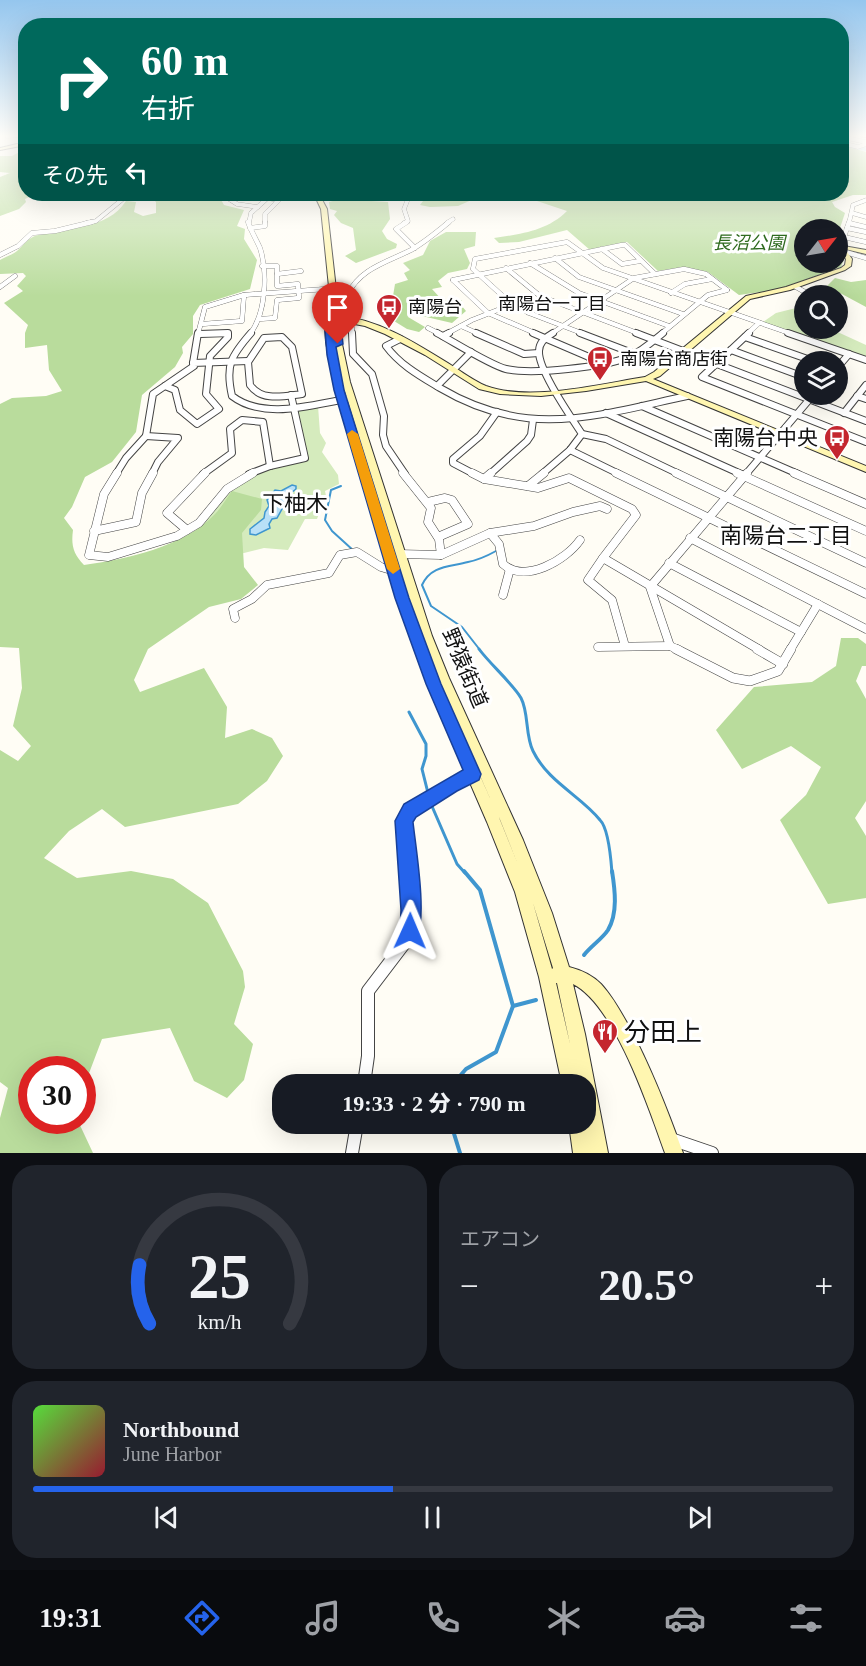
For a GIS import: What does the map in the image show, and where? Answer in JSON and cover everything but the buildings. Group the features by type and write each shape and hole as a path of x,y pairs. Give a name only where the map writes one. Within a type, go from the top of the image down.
{"main road":[{"name":"野猿街道","path":"315,201 318,209 325,289 336,318"},
{"name":"野猿街道","path":"320,201 324,209 336,318 332,355 434,656 555,975 588,1088 599,1153"},
{"path":"848,248 866,252"},
{"path":"799,285 830,273"},
{"path":"336,318 370,324 482,387 499,393 524,395 647,379 657,375 727,312 748,297 794,286"},
{"path":"647,379 866,469"},
{"name":"野猿街道","path":"346,399 394,571 429,672 479,772"},
{"name":"野猿街道","path":"555,975 570,1074"},
{"path":"555,975 573,975 587,983 606,1004 639,1069 671,1145"},
{"path":"579,1134 582,1153"}],"street":[{"path":"853,205 866,200"},
{"path":"0,255 14,249 32,233 55,231 96,221 120,201"},
{"path":"230,201 239,205 258,207"},
{"path":"264,201 249,216 250,228 261,251 259,319 230,361 228,389 236,400 244,405 267,409 346,399"},
{"path":"250,228 265,226 265,214 278,201"},
{"path":"407,201 404,209 408,221 396,229 415,248"},
{"path":"853,205 866,208"},
{"path":"848,225 853,205"},
{"path":"852,213 866,217"},
{"path":"333,298 347,295 352,284 380,262 415,248 453,219"},
{"path":"848,225 866,227"},
{"path":"848,225 866,232"},
{"path":"848,238 866,242"},
{"path":"635,354 530,313 513,303 473,269 475,260 567,242 600,267 866,360"},
{"path":"592,364 590,357 488,313 453,280 625,245 655,274"},
{"path":"602,249 622,264 640,261"},
{"path":"848,253 866,258"},
{"path":"555,258 579,277 683,314"},
{"path":"531,264 559,285 669,326"},
{"path":"259,319 275,318 277,300 299,298 298,284 277,286 277,266 262,267"},
{"path":"506,268 540,296 716,364 794,391"},
{"path":"428,328 505,369 518,371 546,369 592,364 635,354 698,302 713,293 727,290 706,274 684,269 631,279 545,338 539,353 546,369 556,391 582,434 606,439 725,498 866,563"},
{"path":"277,274 301,272"},
{"path":"0,287 15,276"},
{"path":"671,293 685,284 712,279"},
{"path":"291,395 305,458 270,466 246,475 236,482 207,515 187,530 166,541 108,557 89,555 104,494 126,458 146,436 153,394 194,366 192,353 200,334 205,307 244,295 325,289"},
{"path":"202,324 242,321 244,295"},
{"path":"443,336 513,303"},
{"path":"336,318 351,322 353,354 372,374 381,404 386,446 397,465 428,502 431,508 428,522 438,537 441,555"},
{"path":"759,324 702,377 866,442"},
{"path":"461,326 515,351 524,354 539,353"},
{"path":"165,386 175,390 175,401 189,421 197,424 219,409 207,394 209,362 210,356 228,337 228,333 200,334"},
{"path":"282,337 292,347 302,394 270,397 255,393 249,384 248,361 264,338 282,337"},
{"path":"745,337 794,354"},
{"path":"400,339 386,346 391,354 401,364 437,386 462,400 497,412 533,420 606,413 687,396"},
{"path":"732,350 794,373"},
{"path":"437,386 471,352"},
{"path":"194,363 248,361"},
{"path":"844,413 866,386"},
{"path":"857,396 866,399"},
{"path":"650,587 805,405"},
{"path":"828,405 866,421"},
{"path":"640,406 866,504"},
{"path":"497,412 480,436 453,459 453,463 484,479 538,488 569,478 632,509 636,515 588,580 612,600 625,646"},
{"path":"606,413 866,531"},
{"path":"187,530 167,513 199,477 232,453 230,429 242,420 263,422 270,466"},
{"path":"484,479 527,441 531,435 533,420"},
{"path":"528,486 570,450 582,434"},
{"path":"94,531 136,522 142,493 158,462 178,438 146,436"},
{"path":"570,450 866,594"},
{"path":"428,502 445,498 452,500 468,524 438,537"},
{"path":"399,554 441,555 490,533 534,526 573,512 600,506 607,509"},
{"path":"490,533 498,543 500,560 510,569 536,569 557,563 574,550 580,540"},
{"path":"690,538 866,629"},
{"path":"235,618 233,609 252,598 267,585 329,573 340,555 353,552 381,567 394,571"},
{"path":"603,558 783,664"},
{"path":"669,563 801,632"},
{"path":"503,595 510,569"},
{"path":"650,587 670,646"},
{"path":"598,647 670,646 733,678 750,681 778,671 818,604"},
{"path":"365,1074 368,1056 368,992 403,945 410,931 411,910 404,821 410,811 451,785 479,772"},
{"path":"352,1153 355,1134"},
{"path":"671,1145 712,1153"}],"green space":[{"path":"0,189 18,189 18,201 26,202 19,209 0,216"},
{"name":"長沼公園","path":"849,189 866,189 866,195 849,196"},
{"path":"126,201 136,202 134,212 143,216 156,213 155,201 222,201 224,205 244,210 237,226 245,229 244,239 257,260 250,289 200,305 193,316 193,334 182,347 183,353 175,367 142,395 136,432 112,462 85,477 72,507 64,518 73,530 74,549 84,565 154,550 187,535 215,514 232,491 262,499 261,510 242,533 244,567 258,585 241,599 209,607 148,649 134,680 140,692 204,668 227,707 225,738 252,729 272,738 283,756 267,781 238,804 125,827 102,809 69,831 44,858 77,878 131,871 173,879 208,903 243,971 245,987 234,1024 253,1044 244,1080 227,1098 194,1081 170,1028 102,1039 96,1056 18,1056 18,1134 84,1134 93,1153 0,1153 0,1118 8,1088 0,1082 0,750 18,761 31,746 13,726 22,688 19,648 0,647 0,404 12,398 46,396 62,391 49,370 47,345 25,348 25,333 28,325 4,303 23,291 17,286 26,276 23,273 0,274 0,260 15,252 34,236 98,222 109,217"},
{"path":"423,201 469,201 458,206 420,205"},
{"name":"長沼公園","path":"537,201 835,201 832,202 835,207 845,213 843,219 794,219 794,273 824,273 776,290 739,295 708,272 683,267 658,271 627,242 590,250 567,230 519,242 499,243 494,238 524,233 559,218 567,211"},
{"path":"329,202 388,202 390,219 382,231 387,239 397,244 396,248 356,263 345,256 356,250 353,228 341,223 334,215 337,211 330,209"},
{"path":"446,232 476,232 475,246 464,249 470,263 467,269 448,273 438,281 442,287 432,289 442,300 462,300 460,304 466,311 452,323 422,316 412,309 408,317 425,327 419,332 407,329 394,321 400,308 393,296 395,284 408,280 404,273 410,270 403,263 423,255 430,241"},
{"path":"835,278 851,282 866,280 866,307 848,297 848,285 828,285"},
{"path":"794,308 794,333 763,322 776,313"},
{"path":"848,337 866,345 866,358 812,339 848,339"},
{"path":"318,406 320,433 326,443 322,452 338,475 339,484 325,491 326,496 317,519 305,519 288,550 264,548 240,554 195,527 225,493 246,477 269,468 309,459 297,410"},
{"path":"841,638 858,638 866,644 866,666 862,666 856,681 866,699 866,801 855,818 866,836 866,898 828,904 780,820 806,795 821,767 791,746 742,769 716,730 754,687 812,682 836,666"}],"water":[{"path":"292,485 296,486 296,489 286,497 287,500 277,518 272,519 269,524 270,528 256,535 250,534 250,529 264,518 269,506 267,500 275,490 281,491"}],"waterway":[{"path":"341,486 331,490 325,520 332,531 354,551"},
{"path":"480,650 462,627 431,606 422,585 426,578 436,570 475,560 496,551"},
{"path":"479,649 521,698 529,738 539,762 603,824 609,845 612,873"},
{"path":"409,712 426,744 426,756 422,769 428,793"},
{"path":"431,804 457,864 465,873"},
{"path":"464,871 480,890 513,1006"},
{"path":"584,955 606,933 611,923 615,901 612,871"},
{"path":"513,1006 536,1000"},
{"path":"462,1074 466,1069 496,1052 513,1006"},
{"path":"454,1134 460,1153"}],"slow traffic":[{"path":"352,434 393,569"}],"place":[{"name":"南陽台","path":"389,330"},
{"name":"南陽台商店街","path":"600,382"},
{"name":"南陽台中央","path":"837,461"},
{"name":"分田上","path":"605,1055"}],"district":[{"name":"南陽台一丁目","path":"552,304"},
{"name":"下柚木","path":"295,503"},
{"name":"南陽台二丁目","path":"786,535"}],"route":[{"path":"338,344 336,318 328,318 339,390 402,598 433,684 473,774 410,811 404,821 411,910 410,931"}]}
